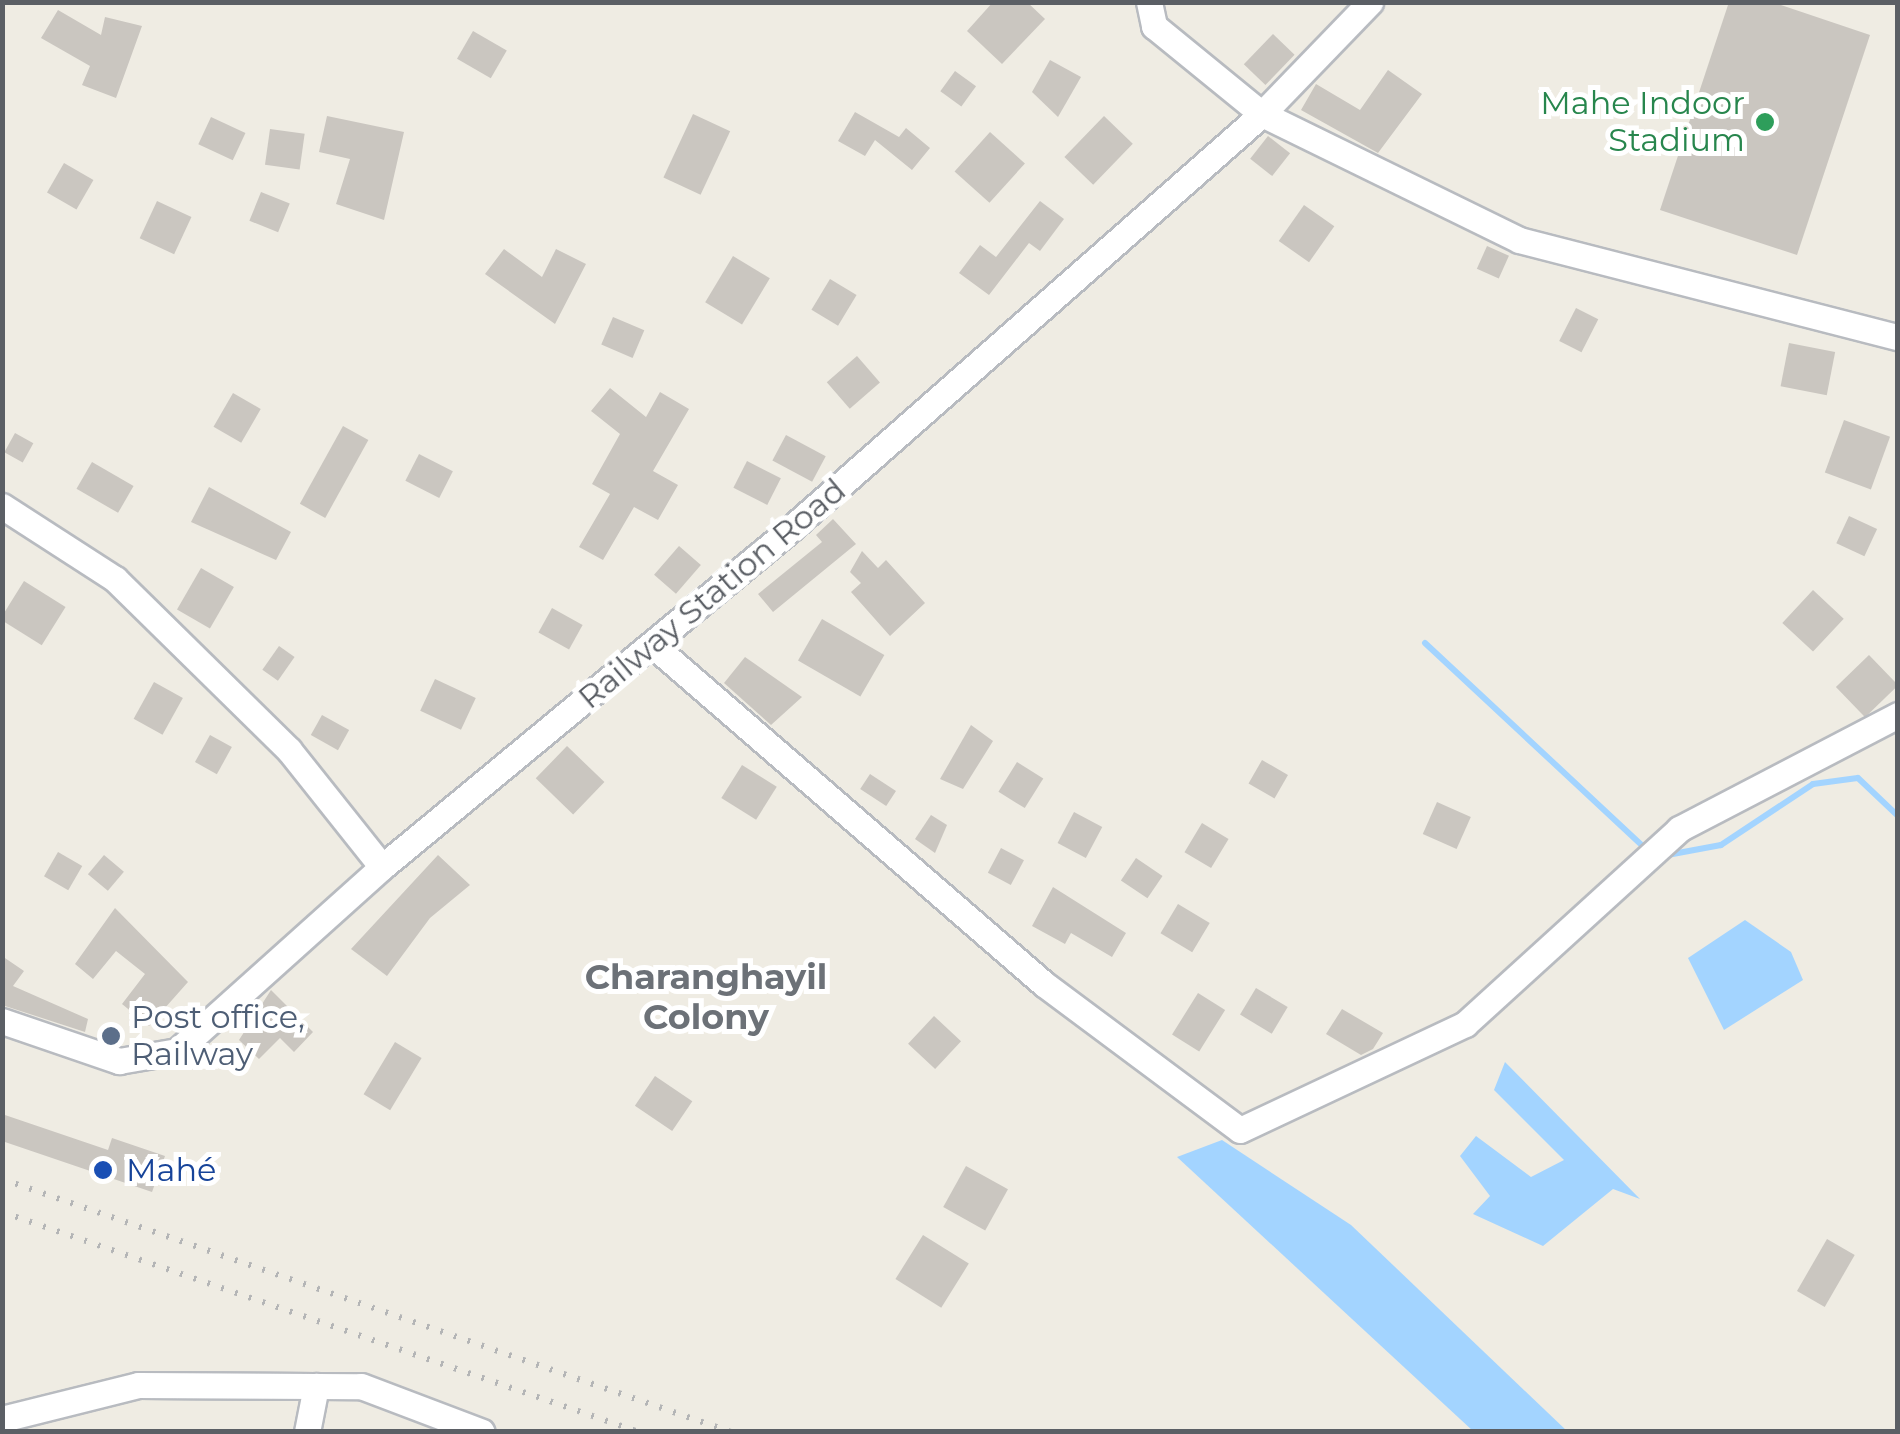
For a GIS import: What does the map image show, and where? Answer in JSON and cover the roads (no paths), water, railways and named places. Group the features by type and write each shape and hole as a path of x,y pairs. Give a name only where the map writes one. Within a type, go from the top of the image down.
{"street":[{"path":"1149,2 1154,26 1262,114 1519,240 1898,336"},
{"name":"Railway Station Road","path":"2,1021 120,1061 177,1050 382,867 654,646 1262,114 1370,2"},
{"path":"3,507 115,579 289,750 382,867"},
{"path":"654,646 1044,984 1240,1130 1465,1024 1663,843 1898,715"},
{"path":"2,1418 138,1384 361,1386 432,1421 482,1432"},
{"path":"306,1432 316,1386"}],"water":[{"path":"1745,920 1791,952 1803,980 1724,1030 1688,958"},
{"path":"1505,1062 1640,1199 1613,1189 1543,1246 1473,1214 1490,1196 1460,1156 1476,1136 1531,1177 1564,1160 1494,1090"},
{"path":"1222,1140 1351,1225 1567,1431 1473,1431 1177,1157"}],"waterway":[{"path":"1425,643 1647,850"},
{"path":"1662,856 1721,845 1813,784 1858,778 1898,816"}],"railway":[{"path":"2,1179 731,1432"},
{"path":"2,1212 639,1432"}],"place":[{"name":"Mahe Indoor Stadium","path":"1765,122"},
{"name":"Post office, Railway","path":"111,1036"},
{"name":"Mahé","path":"103,1170"}],"district":[{"name":"Charanghayil Colony","path":"706,997"}]}
